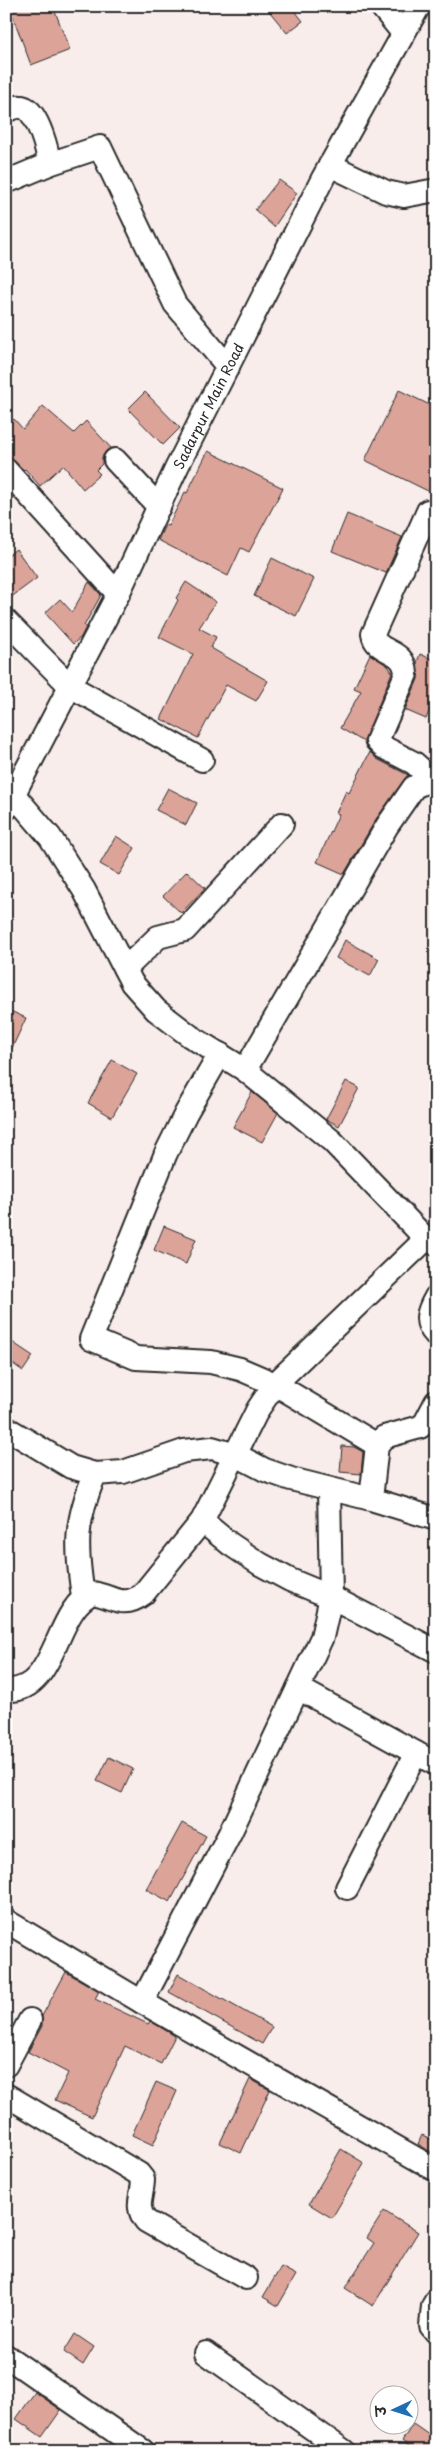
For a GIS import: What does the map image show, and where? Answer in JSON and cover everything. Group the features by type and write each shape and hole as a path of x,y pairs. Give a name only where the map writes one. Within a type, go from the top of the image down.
{"street":[{"path":"381,6 403,33"},
{"name":"Sadarpur Main Road","path":"10,802 118,594 159,506 330,165 419,6"},
{"path":"6,111 21,107 27,109 32,114 48,150 49,164"},
{"path":"6,182 49,164 100,147 175,304 228,367"},
{"path":"330,165 386,192 404,196 436,190"},
{"path":"115,460 159,506"},
{"path":"6,470 118,594"},
{"path":"428,512 373,634 374,641 401,658 406,664 406,674 377,741 382,747 414,763 434,780"},
{"path":"6,621 70,686 202,760"},
{"path":"245,1070 387,826 414,786 434,780"},
{"path":"10,802 50,837 84,890 132,984 156,1010 190,1036 245,1070 332,1142 431,1242 275,1384 258,1409 202,1521 143,1594 132,1602 120,1602 93,1593 83,1597"},
{"path":"125,969 158,938 185,930 282,824"},
{"path":"220,1054 186,1113 166,1153 91,1339 136,1358 211,1362 240,1369 275,1384 377,1445"},
{"path":"436,1298 427,1315 428,1324 436,1335"},
{"path":"371,1499 377,1445 384,1437 420,1427 425,1423 436,1402"},
{"path":"6,1428 72,1467 95,1474 123,1472 184,1451 212,1448 236,1455 265,1470 436,1519"},
{"path":"6,1690 28,1686 41,1674 62,1632 83,1597 77,1530 83,1503 95,1474"},
{"path":"142,2002 226,1842 322,1637 331,1596 329,1489"},
{"path":"202,1521 230,1544 260,1564 290,1580 331,1596 436,1651"},
{"path":"298,1688 436,1764"},
{"path":"348,1888 416,1753"},
{"path":"6,1921 142,2002 436,2170"},
{"path":"6,2065 30,2020"},
{"path":"6,2095 139,2174 143,2179 138,2202 139,2213 146,2220 246,2278"},
{"path":"436,2301 432,2306 431,2326 436,2332"},
{"path":"206,2352 344,2451"},
{"path":"6,2356 143,2451"}],"building":[{"path":"9,6 53,6 70,50 31,65"},
{"path":"265,6 291,6 303,21 287,33"},
{"path":"279,180 297,193 274,227 255,210"},
{"path":"399,390 436,408 436,495 365,460"},
{"path":"145,392 180,428 163,445 128,409"},
{"path":"43,406 74,433 86,421 111,448 106,451 102,457 102,464 96,470 100,474 83,489 63,465 40,486 25,469 6,457 6,426 14,419 23,429"},
{"path":"208,451 283,488 249,552 241,548 228,576 158,540 165,525 168,526 185,492 187,493"},
{"path":"347,514 402,537 386,573 332,551"},
{"path":"16,549 37,578 6,601 6,557"},
{"path":"272,558 314,579 296,616 254,596"},
{"path":"89,582 101,595 84,626 86,627 81,637 73,644 45,613 60,599 72,612"},
{"path":"186,582 216,602 199,628 216,637 211,648 268,681 256,701 226,685 198,738 161,719 193,654 159,637 178,600 176,598"},
{"path":"370,654 388,666 392,672 364,742 340,728 361,691 354,688"},
{"path":"420,654 436,661 436,695 426,719 405,710 418,679 417,662"},
{"path":"370,752 377,759 408,775 376,819 344,874 317,862 339,814 336,813 346,791 349,793"},
{"path":"168,788 197,803 186,825 156,810"},
{"path":"116,836 135,848 119,875 100,864"},
{"path":"187,871 205,888 181,913 163,896"},
{"path":"345,940 379,959 370,976 336,958"},
{"path":"6,1009 26,1018 6,1061"},
{"path":"112,1060 137,1074 112,1117 88,1103"},
{"path":"346,1081 359,1088 339,1126 326,1119"},
{"path":"252,1092 278,1113 262,1142 233,1127"},
{"path":"164,1226 196,1239 186,1264 154,1250"},
{"path":"6,1338 33,1356 23,1371 6,1359"},
{"path":"342,1446 354,1447 363,1452 361,1474 340,1472"},
{"path":"109,1757 133,1769 122,1793 97,1781"},
{"path":"182,1823 206,1836 170,1902 146,1889"},
{"path":"66,1972 99,1991 95,1999 148,2024 150,2021 175,2036 161,2064 125,2046 92,2117 55,2100 68,2073 28,2052 42,2026 42,2016"},
{"path":"178,1974 272,2027 262,2044 169,1992"},
{"path":"250,2079 270,2090 241,2153 220,2143"},
{"path":"156,2082 177,2091 153,2145 132,2135"},
{"path":"422,2135 436,2141 436,2155 418,2144"},
{"path":"341,2149 364,2163 332,2218 309,2204"},
{"path":"384,2211 418,2232 373,2306 345,2288 374,2243 367,2238"},
{"path":"281,2267 296,2275 278,2306 263,2297"},
{"path":"75,2334 94,2347 83,2365 64,2352"},
{"path":"35,2392 61,2410 42,2437 16,2419"},
{"path":"420,2429 436,2440 432,2451 415,2451 402,2441 407,2434 420,2434"}]}
